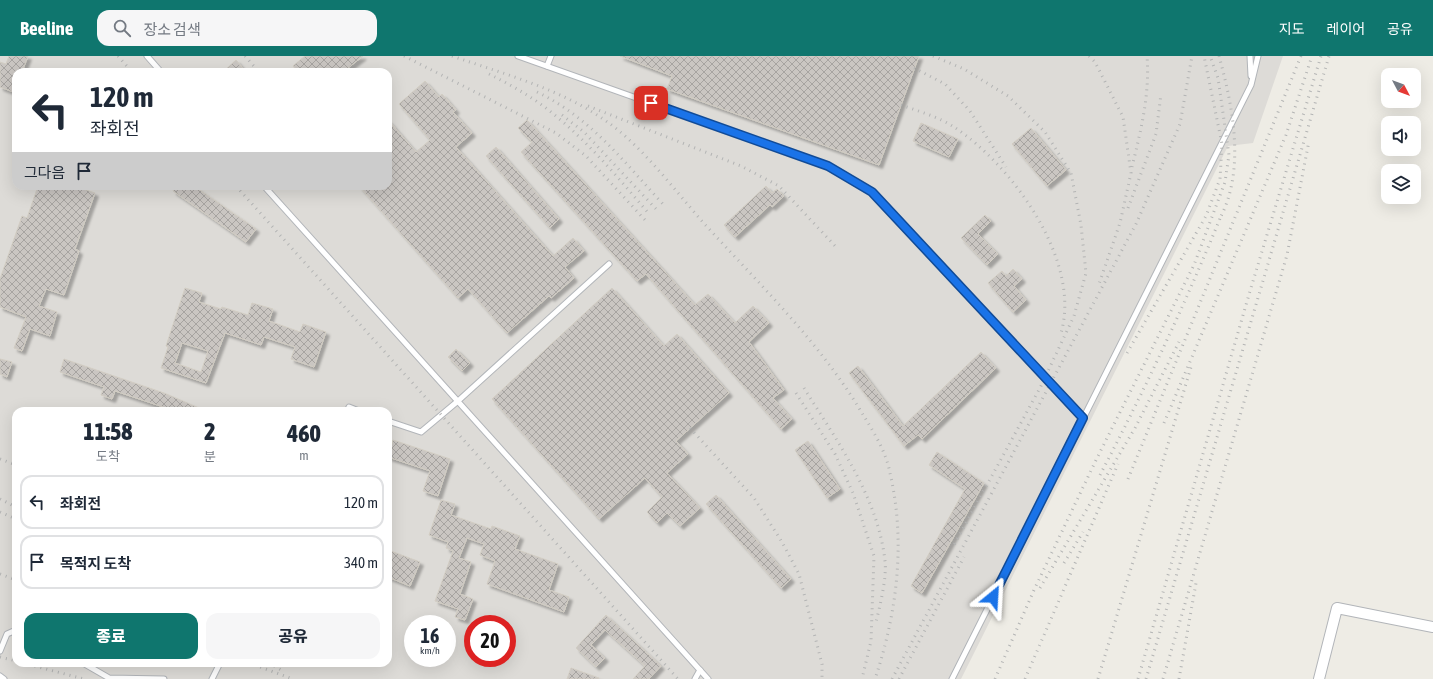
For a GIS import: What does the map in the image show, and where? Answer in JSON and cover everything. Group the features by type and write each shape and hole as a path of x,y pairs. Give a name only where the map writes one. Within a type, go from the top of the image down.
{"street":[{"path":"1318,679 1337,608 1433,627"}],"lane":[{"path":"147,56 158,68"},
{"path":"518,56 828,166 872,192 1083,418"},
{"path":"547,66 551,56"},
{"path":"1250,56 1251,85"},
{"path":"952,679 1251,85 1258,56"},
{"path":"268,190 708,679"},
{"path":"392,421 421,432 458,401 609,264"},
{"path":"0,651 7,634 12,632"},
{"path":"90,667 109,678 164,679"},
{"path":"212,679 218,667"},
{"path":"695,679 700,670"},
{"path":"0,676 4,679"}],"shaded area":[{"path":"0,56 1283,56 1253,143 1228,146 961,679 0,679"}],"building":[{"path":"9,56 28,56 24,68 12,68 12,92 0,87 0,62 6,64"},
{"path":"305,56 363,56 348,68 295,68 293,66"},
{"path":"620,56 919,56 879,165 667,89 672,76"},
{"path":"236,60 243,68 227,68"},
{"path":"425,81 439,97 442,94 456,110 453,112 472,133 456,147 553,256 573,238 584,251 565,267 574,278 551,298 549,296 507,333 468,289 458,298 363,190 392,190 392,125 416,152 430,140 399,104"},
{"path":"527,120 695,305 708,294 735,323 753,306 769,323 749,342 784,390 773,398 792,419 781,429 646,274 637,281 521,152 532,142 518,128"},
{"path":"921,123 958,139 949,157 913,141"},
{"path":"1031,128 1066,170 1047,186 1012,144"},
{"path":"496,147 559,219 550,228 486,156"},
{"path":"766,186 772,193 777,189 784,196 772,207 770,205 735,237 724,225"},
{"path":"37,190 86,190 95,193 75,249 79,251 64,295 46,289 39,306 57,312 50,336 30,329 22,351 14,348 26,317 0,307 0,279 22,216 27,218"},
{"path":"200,190 256,229 246,242 173,191"},
{"path":"985,215 991,221 978,234 998,254 987,265 961,238"},
{"path":"1013,269 1022,279 1014,286 1026,300 1013,312 988,283 1002,271 1006,276"},
{"path":"185,288 202,293 199,302 221,309 222,307 248,315 252,303 273,309 269,321 300,332 303,324 326,332 314,367 291,359 295,347 264,337 261,345 225,333 206,383 161,368 168,347 166,346","holes":["182,343 208,351 201,372 175,363"]},
{"path":"612,288 664,346 677,334 729,393 676,441 688,454 667,473 700,508 680,526 667,513 657,523 647,512 662,497 645,478 599,519 492,399"},
{"path":"456,349 470,363 462,371 448,357"},
{"path":"981,352 996,368 922,439 918,435 904,446 849,373 858,366 903,426"},
{"path":"0,359 12,362 7,377 0,374"},
{"path":"64,359 164,393 197,407 163,407 115,391 112,399 101,395 104,387 60,372"},
{"path":"393,440 450,459 438,496 423,491 430,471 392,458"},
{"path":"808,441 840,489 827,498 795,450"},
{"path":"937,452 984,483 922,593 911,586 965,489 929,465"},
{"path":"716,495 791,579 781,588 706,504"},
{"path":"441,500 455,504 451,515 491,529 492,526 520,536 515,549 558,564 549,590 569,597 564,612 487,584 495,561 480,555 484,544 467,538 459,558 471,562 460,594 473,599 467,615 464,615 464,620 456,617 458,609 435,601 453,551 446,548 448,542 429,535"},
{"path":"392,552 420,562 410,586 392,579"},
{"path":"606,615 661,666 649,679 633,679 645,666 605,630 591,645 605,658 596,667 576,648"},
{"path":"571,668 599,678 567,679"}],"railway":[{"path":"118,56 128,68"},
{"path":"245,56 256,68"},
{"path":"404,56 556,133 586,156 645,220"},
{"path":"452,56 532,83 551,91 589,110 619,131 644,154 701,220 786,313 827,361 845,387 882,449 888,465 895,499 898,525 897,577 894,603 883,654 875,679"},
{"path":"933,56 964,69 1008,96 1045,132 1071,173 1081,225 1086,273 1074,316 1040,388 954,545"},
{"path":"1089,56 1095,62 1123,117 1131,173 1120,223 1099,284"},
{"path":"1132,167 1146,98 1148,70 1147,56"},
{"path":"892,679 1136,224 1180,124 1192,56"},
{"path":"1127,353 1206,216 1220,179 1222,144 1204,56"},
{"path":"995,679 1034,590 1097,458 1194,265 1225,182 1229,155 1218,78 1210,56"},
{"path":"1219,56 1229,96 1235,160 1227,201 1219,220"},
{"path":"1128,479 1301,56"},
{"path":"1164,423 1286,135 1312,56"},
{"path":"1138,679 1250,291 1321,56"},
{"path":"1146,679 1329,56"},
{"path":"914,68 945,84 970,111 1006,167"},
{"path":"489,74 533,99 549,110 570,128 628,189 650,215"},
{"path":"537,92 574,114 590,128 620,157 663,204"},
{"path":"1128,208 1156,134 1161,94"},
{"path":"901,105 935,117 954,127 976,144 998,165 1019,190 1037,217 1052,246 1061,276 1065,305 1061,333"},
{"path":"588,106 741,166 779,186 837,248"},
{"path":"562,115 584,132 656,209"},
{"path":"1163,679 1287,255 1309,141"},
{"path":"240,190 678,679"},
{"path":"1100,475 1164,347 1221,216"},
{"path":"1040,588 1135,428 1179,342"},
{"path":"1098,679 1191,367"},
{"path":"804,388 854,470 874,514 881,537 885,561 883,592 876,622"},
{"path":"796,393 835,454 853,493 874,556 871,641 862,679"},
{"path":"690,428 754,498 782,542 799,574 822,664 822,679"},
{"path":"0,459 12,464"},
{"path":"1025,679 1118,464"},
{"path":"0,499 12,505"},
{"path":"0,512 12,517"},
{"path":"1064,563 1083,532"},
{"path":"899,679 964,557"},
{"path":"0,574 12,578"},
{"path":"1179,679 1196,583"},
{"path":"0,657 12,660"},
{"path":"38,667 84,679"},
{"path":"260,667 293,679"},
{"path":"276,667 283,671"}],"route":[{"path":"651,103 828,166 872,192 1083,418 993,597"}]}
